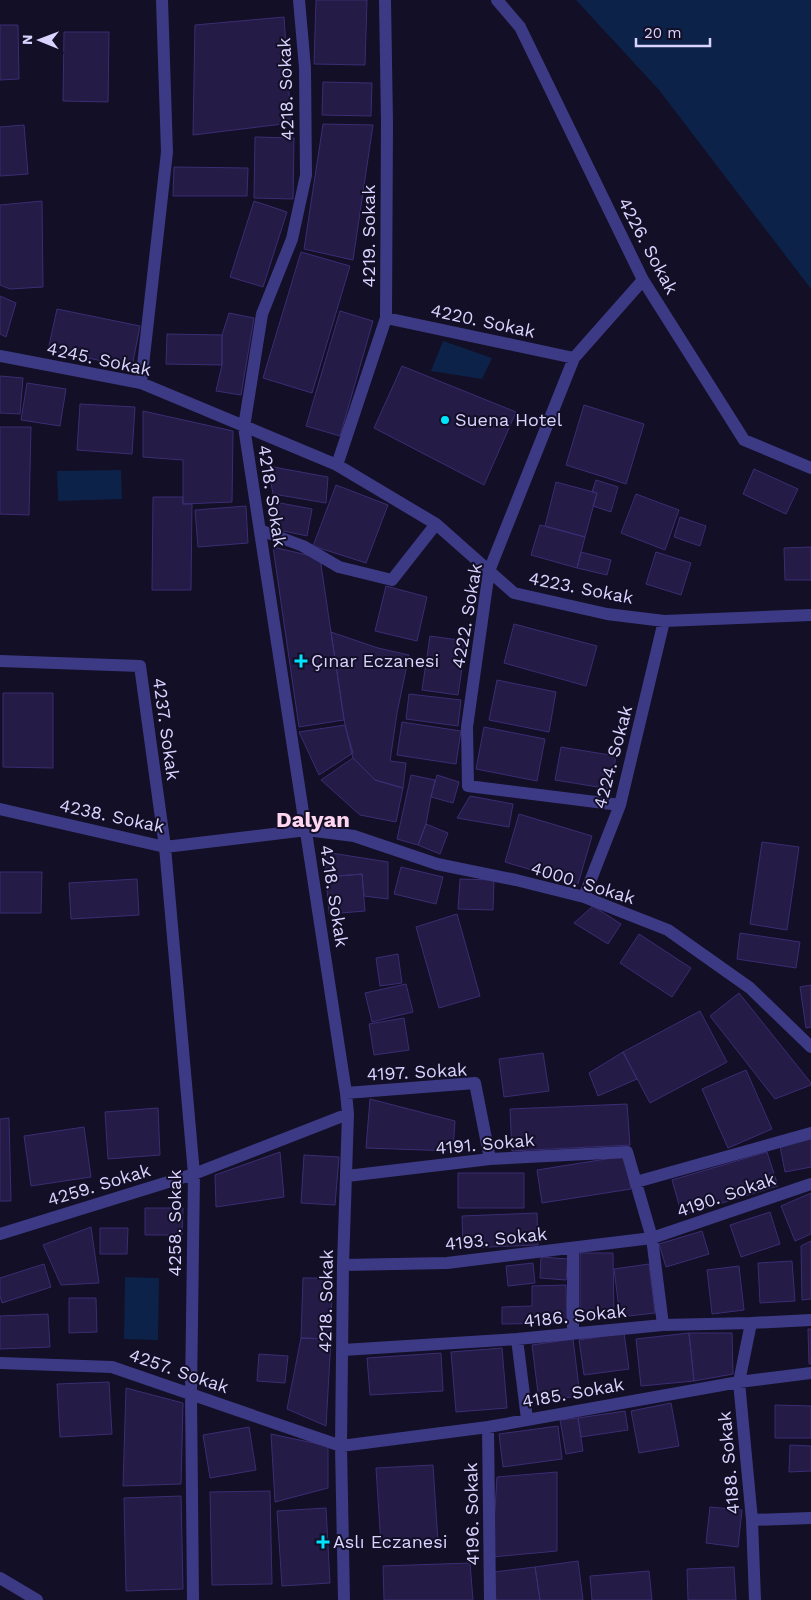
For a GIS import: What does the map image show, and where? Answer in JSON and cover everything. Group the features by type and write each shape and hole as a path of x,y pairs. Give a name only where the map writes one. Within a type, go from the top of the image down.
{"street":[{"path":"141,383 167,152 162,0"},
{"name":"4218. Sokak","path":"299,0 305,68 306,175 292,240 262,314 244,427 307,830 348,1114 343,1265 341,1446 344,1600"},
{"name":"4219. Sokak","path":"337,465 386,318 387,122 385,0"},
{"name":"4226. Sokak","path":"497,0 520,27 643,280 744,440 811,468"},
{"name":"4222. Sokak","path":"620,805 468,786 467,727 489,571 574,358 643,280"},
{"name":"4220. Sokak","path":"386,318 574,358"},
{"name":"4245. Sokak","path":"0,356 141,383 244,427"},
{"name":"4223. Sokak","path":"244,427 337,465 436,524 514,592 607,614 664,621 811,615"},
{"path":"260,530 303,546 339,566 392,580 436,524"},
{"name":"4224. Sokak","path":"584,897 620,805 664,621"},
{"name":"4237. Sokak","path":"0,661 140,666 165,847"},
{"name":"4238. Sokak","path":"0,809 165,847 307,830"},
{"name":"4000. Sokak","path":"307,830 354,836 437,864 516,880 584,897 668,930 750,988 811,1047"},
{"name":"4258. Sokak","path":"165,847 194,1174 191,1394 193,1600"},
{"name":"4197. Sokak","path":"346,1093 475,1083 490,1159"},
{"name":"4259. Sokak","path":"0,1234 194,1174 348,1114"},
{"path":"663,1324 652,1238 636,1182 811,1133"},
{"name":"4191. Sokak","path":"347,1176 490,1159 627,1152 636,1182"},
{"name":"4190. Sokak","path":"652,1238 811,1184"},
{"name":"4193. Sokak","path":"343,1265 447,1262 573,1249 652,1238"},
{"path":"573,1249 573,1333"},
{"name":"4186. Sokak","path":"343,1350 517,1339 663,1324 750,1324 811,1320"},
{"name":"4188. Sokak","path":"750,1324 739,1382 752,1520 755,1600"},
{"path":"517,1339 527,1419"},
{"name":"4257. Sokak","path":"0,1363 112,1367 341,1446"},
{"name":"4185. Sokak","path":"341,1446 488,1427 739,1382 811,1374"},
{"name":"4196. Sokak","path":"488,1427 490,1600"},
{"path":"752,1520 811,1518"},
{"path":"0,1578 37,1600"}],"water":[{"path":"576,0 811,0 811,289 659,90"},
{"path":"443,341 492,358 482,379 431,371"},
{"path":"121,470 122,499 58,501 57,471"},
{"path":"125,1277 159,1278 158,1340 124,1339"}],"building":[{"path":"316,0 367,0 365,65 314,64"},
{"path":"284,17 291,123 193,135 195,25"},
{"path":"0,25 18,25 19,79 0,80"},
{"path":"64,32 109,32 108,102 63,101"},
{"path":"323,82 372,83 371,116 322,115"},
{"path":"323,124 373,125 353,260 304,249"},
{"path":"24,125 28,174 0,176 0,127"},
{"path":"255,137 294,138 293,199 254,198"},
{"path":"174,167 248,168 247,196 173,196"},
{"path":"42,201 43,287 10,289 0,285 0,205"},
{"path":"254,201 287,212 263,287 230,277"},
{"path":"301,252 350,266 312,393 263,378"},
{"path":"0,296 16,303 6,337 0,334"},
{"path":"57,309 140,326 132,367 48,350"},
{"path":"340,311 373,321 340,436 306,426"},
{"path":"229,313 254,318 241,395 216,391 222,365 222,335"},
{"path":"167,334 222,335 222,365 166,364"},
{"name":"Suena Hotel","path":"402,366 516,412 484,485 374,428"},
{"path":"0,376 23,378 20,414 0,413"},
{"path":"27,383 66,389 60,426 21,420"},
{"path":"80,404 135,407 132,454 77,450"},
{"path":"584,405 644,424 626,484 566,465"},
{"path":"143,411 233,431 232,502 183,504 183,460 143,457"},
{"path":"0,427 31,427 29,515 0,514"},
{"path":"268,466 328,477 326,503 273,494"},
{"path":"754,469 798,489 786,514 743,494"},
{"path":"596,480 618,487 611,512 593,506 597,493 592,492"},
{"path":"556,482 597,493 585,537 545,526"},
{"path":"336,485 388,505 366,563 313,546"},
{"path":"636,494 679,510 665,550 621,533"},
{"path":"153,497 183,497 183,504 192,504 191,590 152,590"},
{"path":"275,502 312,509 307,536 270,528"},
{"path":"246,506 248,543 198,547 195,510"},
{"path":"680,517 706,526 700,546 674,537"},
{"path":"540,525 585,537 577,568 531,555"},
{"path":"273,547 320,558 344,720 299,727"},
{"path":"811,547 811,580 785,580 784,548"},
{"path":"581,552 611,560 607,575 577,568"},
{"path":"656,552 691,563 681,595 646,584"},
{"path":"386,586 427,597 417,641 375,631"},
{"path":"514,624 597,646 586,686 504,663"},
{"path":"331,632 378,648 409,655 397,713 390,761 406,763 403,788 375,780 353,758 345,725"},
{"path":"430,636 466,641 458,695 422,690"},
{"path":"497,680 556,692 549,732 489,720"},
{"path":"3,693 53,693 53,768 3,767"},
{"path":"409,694 461,700 458,726 406,719"},
{"path":"402,722 461,731 456,764 397,755"},
{"path":"345,725 353,753 319,775 299,732"},
{"path":"484,727 545,739 537,781 476,769"},
{"path":"561,747 616,756 610,789 555,780"},
{"path":"353,758 375,780 403,788 396,822 360,815 321,780"},
{"path":"411,775 435,780 426,824 418,845 397,839"},
{"path":"437,775 459,782 453,803 431,797"},
{"path":"470,796 513,804 509,827 457,818"},
{"path":"519,814 592,836 578,884 505,862"},
{"path":"426,824 448,833 440,854 418,845"},
{"path":"762,842 799,847 787,930 750,924"},
{"path":"325,852 388,862 388,899 364,896 362,874 326,877"},
{"path":"401,867 443,877 436,904 394,894"},
{"path":"0,872 42,872 41,913 0,913"},
{"path":"362,874 365,911 329,914 326,877"},
{"path":"137,879 139,915 71,919 69,883"},
{"path":"460,879 494,880 493,910 458,909"},
{"path":"593,906 621,924 608,944 574,923"},
{"path":"457,914 480,996 439,1008 416,927"},
{"path":"740,933 800,942 796,968 737,959"},
{"path":"639,934 691,968 672,997 620,963"},
{"path":"398,954 402,983 380,986 376,958"},
{"path":"406,984 413,1012 372,1022 365,993"},
{"path":"811,985 811,1027 806,1028 800,987"},
{"path":"739,993 811,1085 775,1099 710,1016"},
{"path":"700,1011 727,1062 650,1103 623,1052"},
{"path":"404,1018 409,1050 374,1055 369,1024"},
{"path":"623,1052 637,1079 598,1096 589,1073"},
{"path":"543,1053 549,1091 504,1097 499,1059"},
{"path":"746,1070 772,1129 728,1148 702,1089"},
{"path":"370,1099 455,1121 453,1151 366,1148"},
{"path":"627,1104 630,1145 512,1151 510,1109"},
{"path":"158,1108 160,1155 108,1159 105,1112"},
{"path":"9,1118 11,1201 0,1201 0,1119"},
{"path":"84,1127 91,1177 31,1186 24,1136"},
{"path":"811,1139 811,1167 785,1172 780,1146"},
{"path":"280,1152 284,1197 216,1207 215,1175"},
{"path":"767,1152 778,1186 682,1215 672,1180"},
{"path":"304,1155 339,1157 335,1205 301,1203"},
{"path":"625,1156 631,1189 542,1203 537,1170"},
{"path":"458,1173 524,1173 524,1208 458,1208"},
{"path":"811,1193 811,1234 795,1241 781,1206"},
{"path":"145,1208 183,1208 182,1235 145,1235"},
{"path":"770,1212 780,1244 741,1257 730,1225"},
{"path":"537,1213 538,1245 463,1248 462,1216"},
{"path":"91,1227 99,1283 61,1285 43,1245"},
{"path":"100,1228 128,1228 127,1254 100,1254"},
{"path":"702,1231 709,1254 666,1267 659,1244"},
{"path":"811,1241 811,1299 802,1300 801,1246"},
{"path":"580,1253 613,1253 614,1318 580,1319"},
{"path":"541,1257 568,1259 566,1280 540,1278"},
{"path":"792,1261 795,1301 760,1303 758,1263"},
{"path":"533,1263 535,1283 508,1286 506,1266"},
{"path":"44,1264 51,1287 2,1303 0,1278"},
{"path":"649,1264 655,1313 620,1317 614,1269"},
{"path":"739,1266 744,1310 712,1314 707,1270"},
{"path":"303,1278 332,1278 331,1339 301,1338"},
{"path":"566,1285 567,1323 502,1324 502,1307 532,1306 532,1286"},
{"path":"69,1298 96,1298 97,1332 69,1333"},
{"path":"48,1314 50,1347 0,1349 0,1316"},
{"path":"808,1329 811,1329 811,1364 809,1364"},
{"path":"624,1333 629,1369 584,1375 579,1340"},
{"path":"689,1333 694,1381 641,1386 636,1339"},
{"path":"689,1333 732,1333 733,1374 694,1381"},
{"path":"301,1338 331,1339 326,1426 287,1409"},
{"path":"573,1339 580,1396 539,1401 532,1345"},
{"path":"502,1348 507,1408 456,1412 451,1352"},
{"path":"441,1353 443,1391 370,1395 367,1358"},
{"path":"259,1354 288,1356 285,1383 257,1381"},
{"path":"109,1382 112,1434 60,1437 57,1384"},
{"path":"126,1388 183,1403 181,1484 123,1486"},
{"path":"671,1403 679,1446 639,1453 631,1411"},
{"path":"775,1405 811,1406 811,1438 775,1438"},
{"path":"625,1411 628,1430 581,1437 578,1418"},
{"path":"578,1418 583,1451 566,1454 560,1420"},
{"path":"558,1426 562,1459 503,1467 499,1434"},
{"path":"249,1427 256,1470 210,1478 203,1435"},
{"path":"271,1434 328,1446 328,1488 275,1502"},
{"path":"790,1445 811,1446 811,1471 789,1472"},
{"path":"433,1465 438,1542 381,1545 376,1468"},
{"path":"557,1472 557,1551 492,1557 497,1477"},
{"path":"270,1491 272,1584 212,1585 210,1492"},
{"path":"181,1496 183,1589 126,1591 124,1498"},
{"path":"710,1507 742,1510 738,1547 706,1543"},
{"path":"326,1508 330,1583 282,1586 277,1511"},
{"path":"578,1561 583,1600 540,1600 535,1567"},
{"path":"470,1563 473,1600 384,1600 383,1566"},
{"path":"535,1567 540,1600 496,1600 494,1572"},
{"path":"734,1567 736,1600 688,1600 687,1569"},
{"path":"649,1571 652,1600 592,1600 590,1576"}],"place":[{"name":"Suena Hotel","path":"445,420"},
{"name":"Çınar Eczanesi","path":"301,661"},
{"name":"Aslı Eczanesi","path":"323,1542"}],"district":[{"name":"Dalyan","path":"313,819"}]}
